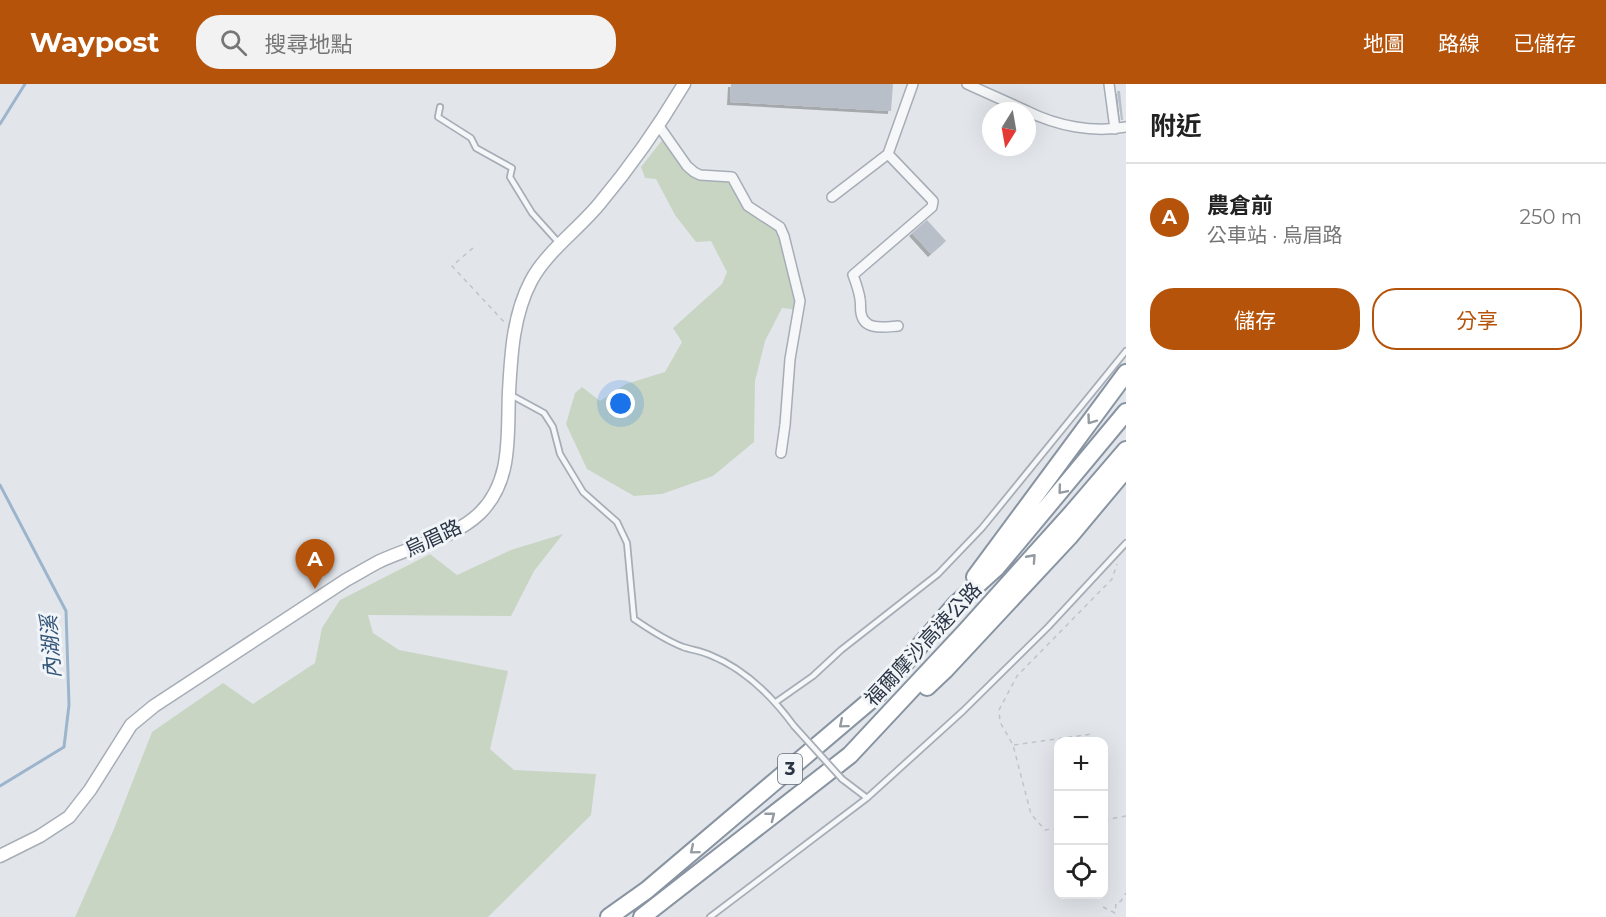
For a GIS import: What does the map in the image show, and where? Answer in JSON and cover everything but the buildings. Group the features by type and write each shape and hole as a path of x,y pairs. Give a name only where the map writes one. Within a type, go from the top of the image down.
{"highway":[{"path":"955,605 1126,373"},
{"name":"福爾摩沙高速公路","path":"609,917 647,890 878,694 955,605 997,567 1126,412"},
{"name":"福爾摩沙高速公路","path":"642,917 850,755 996,598 1126,450"},
{"path":"850,755 945,670 1068,537 1126,470"}],"main road":[{"name":"烏眉路","path":"0,856 40,836 69,817 90,790 131,726 154,706 346,580 378,562 457,529 479,513 501,482 508,446 514,333 519,309 531,280 600,204 659,126 684,84"}],"street":[{"path":"832,197 888,154 913,84"},
{"path":"967,84 1007,102"},
{"path":"1109,84 1115,129"},
{"path":"1036,116 1079,128 1126,127"},
{"path":"659,126 687,166 700,175 732,177 748,206 776,223 784,236 800,301 790,359 781,453"},
{"path":"888,154 933,201 932,207 853,275 860,299 861,316 865,323 882,328 898,326"}],"lane":[{"path":"440,107 438,117 471,138 476,148 512,168 510,177 532,213 561,245"},
{"path":"776,702 813,676 938,574 982,528 1126,351"},
{"path":"509,394 524,400 544,413 553,427 560,454 583,492 617,522 627,543 634,619 655,634 709,655 739,670 776,702 794,726 842,779 867,798"},
{"path":"710,917 867,798 963,711 1048,627 1126,543"}],"path":[{"path":"473,248 452,266 514,333"},
{"path":"1054,829 1045,830 1031,814 1013,745 1000,722 999,710 1017,676 1112,579 1121,548"},
{"path":"1013,745 1092,734"},
{"path":"1108,819 1126,816"},
{"path":"1103,907 1115,913 1116,903 1121,901 1126,893"}],"green space":[{"path":"663,139 695,178 733,180 744,203 787,237 800,310 782,308 765,341 755,381 754,442 713,476 662,494 634,496 587,469 566,424 575,393 582,387 600,401 626,384 665,372 682,342 673,328 722,284 727,272 711,241 696,242 675,215 656,179 645,178 641,167"},
{"path":"563,534 534,571 511,616 368,615 373,633 399,650 508,671 490,749 514,770 596,774 591,815 488,917 75,917 114,829 152,732 223,683 253,704 315,663 322,628 340,600 430,554 457,575 511,550"}],"waterway":[{"name":"內湖溪","path":"0,124 25,84"},
{"name":"內湖溪","path":"0,485 66,611 69,705 64,747 0,786"}],"place":[{"name":"農倉前","path":"315,589"}]}
